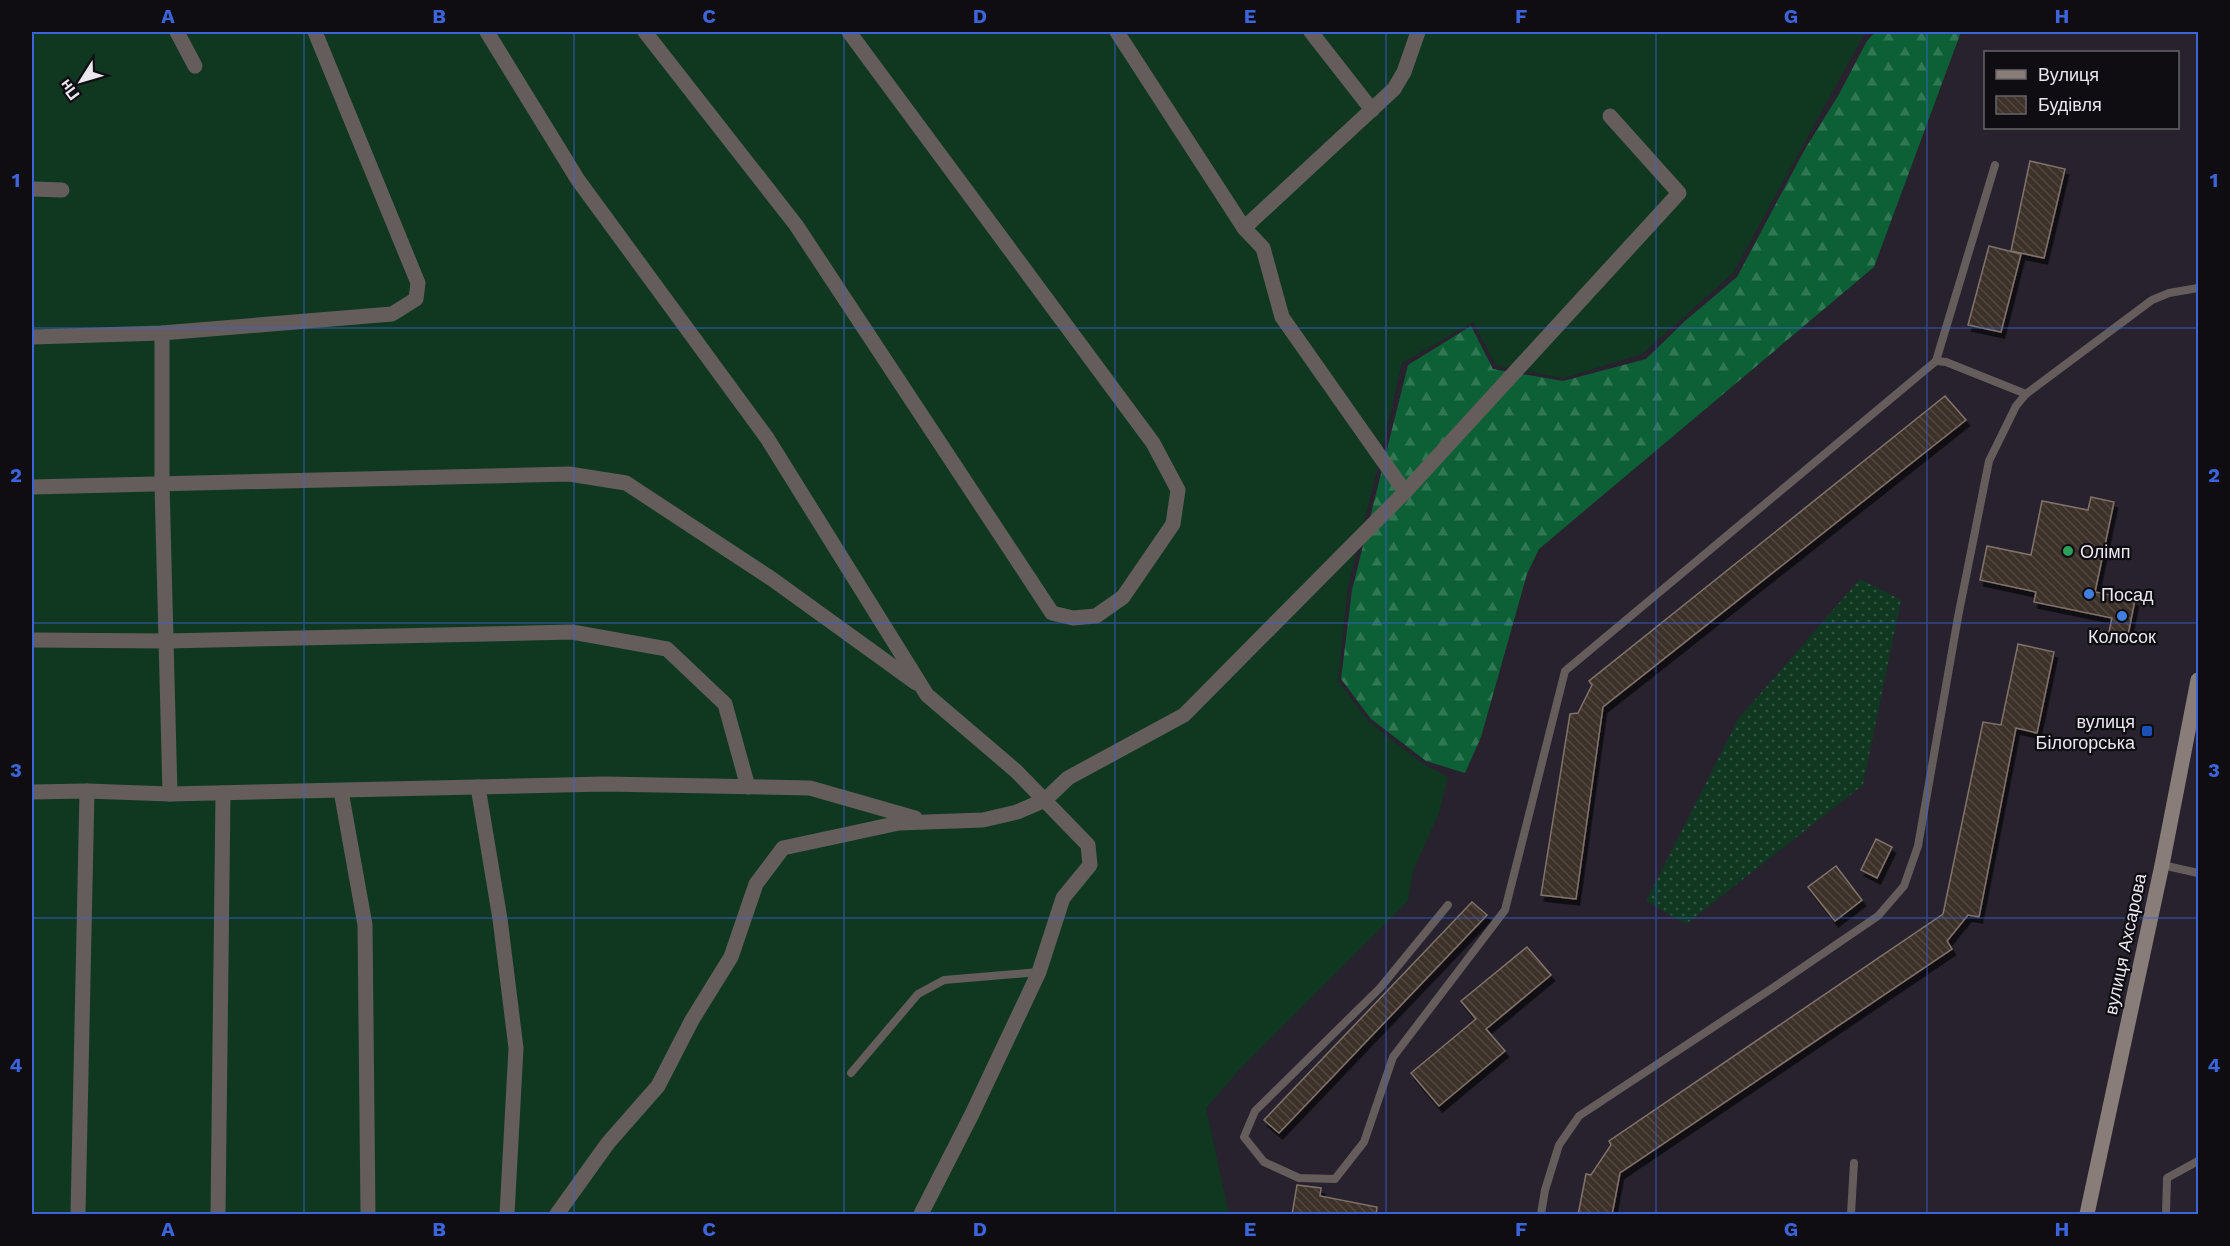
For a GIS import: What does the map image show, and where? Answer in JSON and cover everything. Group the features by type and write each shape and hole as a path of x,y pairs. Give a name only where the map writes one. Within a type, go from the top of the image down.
{"main road":[{"name":"вулиця Ахсарова","path":"2087,1215 2199,680"}],"street":[{"path":"177,32 195,66"},
{"path":"32,337 162,333 392,314 416,299 418,283 315,32"},
{"path":"487,32 578,180 767,438 927,695 1016,771 1088,845 1090,865 1063,898 1039,972 921,1215"},
{"path":"645,32 796,225 1052,613 1073,618 1096,616 1124,597 1173,524 1178,490 1153,443 849,32"},
{"path":"1117,32 1244,228 1263,248 1282,317 1405,492"},
{"path":"1311,32 1372,110"},
{"path":"1244,228 1394,89 1404,72 1418,32"},
{"path":"557,1215 608,1143 658,1086 692,1020 731,957 756,884 783,848 899,823 983,820 1047,803 1068,778 1184,715 1405,492 1679,193 1610,116"},
{"path":"32,189 63,190"},
{"path":"162,333 162,484 170,794"},
{"path":"32,487 569,474 626,483 772,579 922,688"},
{"path":"32,640 167,641 572,632 667,649 725,704 747,787"},
{"path":"32,792 170,794 605,784 810,788 927,822"},
{"path":"478,787 500,919 516,1048 507,1215"},
{"path":"78,1215 87,791"},
{"path":"341,791 365,925 368,1215"},
{"path":"218,1215 223,793"}],"lane":[{"path":"1448,905 1380,988 1255,1111 1244,1137 1264,1162 1299,1178 1335,1179 1364,1142 1393,1057 1505,909 1565,671 1936,361 1995,165"},
{"path":"1541,1215 1545,1190 1560,1144 1579,1116 1878,916 1904,886 1918,846 1958,617 1989,460 2016,406 2026,394 2152,300 2169,293 2199,288"},
{"path":"1936,361 1946,362 2026,394"},
{"path":"2162,865 2199,873"},
{"path":"850,1073 918,994 944,980 1039,972"},
{"path":"2166,1215 2167,1178 2199,1161"},
{"path":"1851,1215 1854,1162"}],"green space":[{"path":"32,32 1867,32 1733,273 1642,354 1563,378 1496,365 1473,322 1402,363 1348,586 1338,681 1369,722 1422,763 1448,777 1439,813 1413,871 1408,901 1240,1069 1206,1108 1229,1214 32,1214"},
{"path":"1875,32 1961,32 1874,267 1539,549 1527,574 1481,737 1465,773 1426,761 1371,719 1341,679 1352,590 1408,365 1471,326 1493,369 1563,381 1646,359 1685,321 1737,277 1805,149 1838,96 1867,41"},
{"path":"1860,579 1901,600 1863,785 1686,924 1646,901 1739,718"}],"building":[{"path":"2030,161 2065,169 2044,258 2011,251"},
{"path":"1989,246 2021,254 2001,332 1968,325"},
{"path":"1945,396 1966,420 1603,707 1576,899 1541,895 1570,714 1578,713 1592,685 1589,681"},
{"name":"Олімп","path":"2091,497 2114,502 2095,592 2135,600 2128,635 2109,632 2112,618 2034,602 2036,592 1980,580 1987,546 2031,555 2042,501 2088,510"},
{"path":"2018,644 2054,652 2037,733 2016,728 1979,917 1968,915 1947,941 1952,949 1620,1173 1612,1215 1578,1215 1586,1174 1591,1175 1611,1145 1609,1141 1943,914 1983,722 2001,725"},
{"path":"1876,839 1892,847 1877,878 1861,870"},
{"path":"1836,866 1862,900 1835,921 1808,887"},
{"path":"1472,902 1487,915 1279,1133 1264,1120"},
{"path":"1527,947 1551,975 1486,1029 1505,1051 1439,1106 1411,1073 1476,1019 1461,1001"},
{"path":"1297,1185 1321,1188 1320,1196 1377,1207 1376,1215 1292,1215"}],"place":[{"name":"Олімп","path":"2068,551"},
{"name":"Посад","path":"2089,594"},
{"name":"Колосок","path":"2122,616"},
{"name":"вулиця Білогорська","path":"2147,731"}]}
